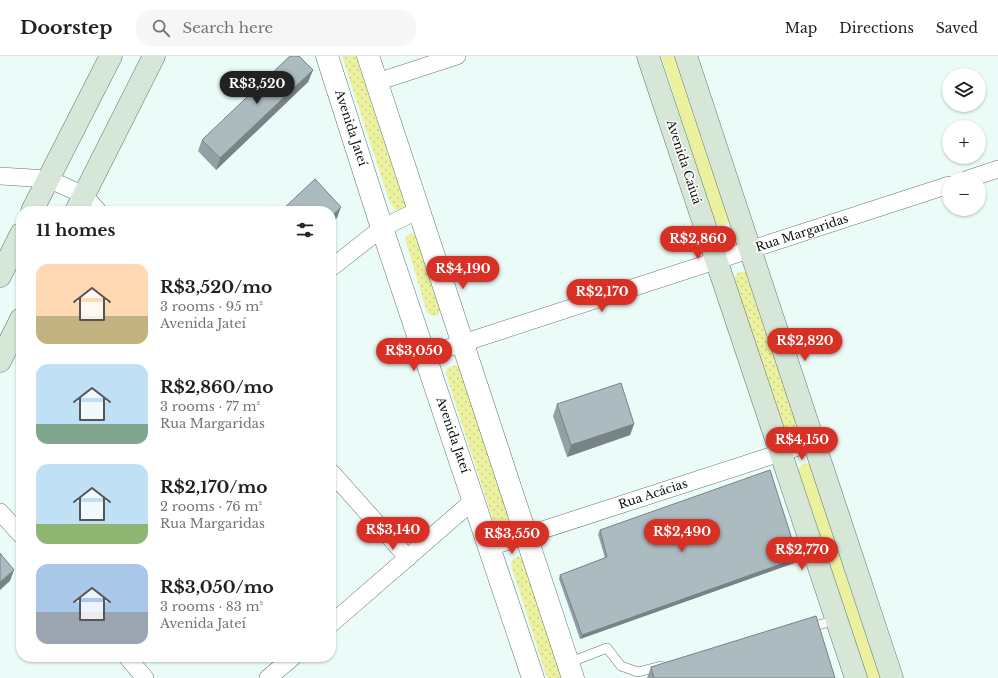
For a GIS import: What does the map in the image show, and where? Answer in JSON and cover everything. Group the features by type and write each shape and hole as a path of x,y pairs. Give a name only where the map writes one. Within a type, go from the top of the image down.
{"main road":[{"path":"34,206 111,56"},
{"path":"86,206 154,56"},
{"name":"Avenida Caiuá","path":"648,56 856,678"},
{"path":"686,56 892,678"},
{"path":"0,276 16,244"},
{"path":"0,361 16,329"}],"street":[{"name":"Avenida Jateí","path":"327,56 382,228 426,355 533,678"},
{"path":"368,56 570,671"},
{"path":"377,82 457,56"},
{"path":"986,173 998,169"},
{"path":"0,176 48,179 86,206"},
{"name":"Rua Margaridas","path":"426,355 942,187"},
{"path":"336,264 382,228 419,210"},
{"name":"Rua Acácias","path":"490,547 814,442"},
{"path":"336,478 408,558"},
{"path":"336,620 474,500"},
{"path":"0,512 16,529"},
{"path":"131,662 145,678"},
{"path":"268,678 287,662"}],"lane":[{"path":"798,630 836,620"},
{"path":"570,671 607,648 621,666 638,672 668,664"}],"green space":[{"path":"342,56 358,56 407,203 404,210 396,210 390,203"},
{"path":"661,56 678,56 729,221 727,224 720,226 715,223"},
{"path":"414,233 418,236 441,309 438,315 432,316 427,312 405,239 408,235"},
{"path":"738,272 746,272 798,422 796,426 792,428 784,429 734,282 735,276"},
{"path":"456,365 460,368 509,518 505,525 499,526 494,523 446,374 447,368"},
{"path":"802,464 810,464 885,678 866,678 798,472"},
{"path":"517,557 522,557 564,678 547,678 511,565 512,560"}],"building":[{"path":"290,56 299,56 313,70 220,158 202,140"},
{"path":"315,179 341,207 336,212 336,206 286,206"},
{"path":"621,383 634,424 571,445 557,404"},
{"path":"770,470 798,558 582,635 560,575 607,557 600,530"},
{"path":"0,553 14,570 0,582"},
{"path":"816,616 835,678 654,678 651,667"}]}
